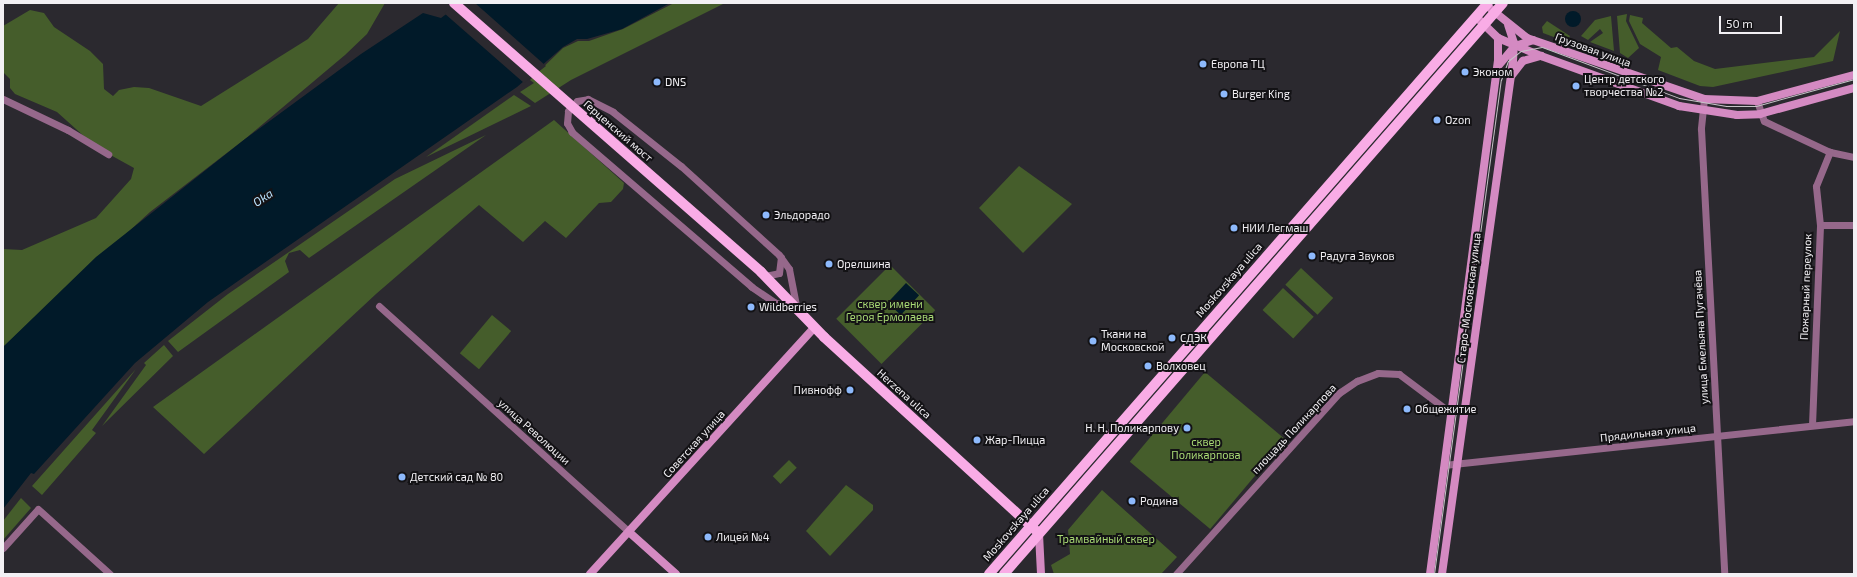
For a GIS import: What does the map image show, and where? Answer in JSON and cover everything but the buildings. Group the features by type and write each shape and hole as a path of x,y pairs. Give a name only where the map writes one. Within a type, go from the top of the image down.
{"main road":[{"name":"Герценский мост","path":"454,3 763,274"},
{"path":"1004,574 1503,3"},
{"name":"Moskovskaya ulica","path":"989,574 1487,4"},
{"name":"Herzena ulica","path":"763,274 814,328 1031,525 1039,534"}],"street":[{"name":"Грузовая улица","path":"1487,4 1508,25 1534,40 1704,99 1757,101 1854,75"},
{"name":"Грузовая улица","path":"1476,17 1498,38 1514,47 1678,106 1702,112 1760,114 1854,88"},
{"name":"Старо-Московская улица","path":"1442,574 1514,47 1508,25"},
{"path":"1430,574 1497,68 1498,38"},
{"path":"1497,68 1514,47 1534,40"},
{"path":"1510,79 1524,61 1541,56"},
{"path":"3,99 68,130 108,154"},
{"path":"588,99 607,108 681,166 781,257 791,276 797,310 774,302 725,264 572,132 566,118 572,106 588,99"},
{"name":"улица Емельяна Пугачёва","path":"1704,99 1702,112 1724,574"},
{"path":"1757,101 1760,114 1764,121 1830,152 1854,157"},
{"name":"Пожарный переулок","path":"1812,425 1820,225 1816,186 1830,152"},
{"path":"1820,225 1854,225"},
{"path":"763,274 779,273 781,257"},
{"name":"улица Революции","path":"379,306 676,574"},
{"name":"Советская улица","path":"590,574 814,328"},
{"name":"площадь Поликарпова","path":"1176,574 1339,393 1357,381 1378,373 1399,374 1451,413"},
{"name":"Прядильная улица","path":"1444,465 1457,466 1854,421"},
{"path":"3,548 38,509 110,574"},
{"path":"1039,534 1041,574"}],"green space":[{"path":"339,3 385,3 367,34 345,55 245,139 150,212 3,347 3,249 22,250 96,218 131,179 134,168 96,147 57,112 15,94 10,88 10,79 3,72 3,26 30,10 44,13 54,27 90,51 103,64 104,89 113,96 119,90 134,87 149,88 201,106 308,39"},
{"path":"674,3 725,3 571,80 535,103 520,92 534,83 530,80 563,48 578,41 589,41 623,29"},
{"path":"1627,14 1626,21 1639,48 1628,58 1620,53 1617,16"},
{"path":"1630,15 1643,18 1642,23 1671,48 1677,47 1694,61 1715,69 1814,57 1840,31 1833,61 1713,87 1700,86 1658,70 1661,57 1640,44 1629,21"},
{"path":"1611,16 1614,51 1590,42 1603,33 1600,29 1588,40 1581,36 1595,20"},
{"path":"1547,21 1570,36 1567,42 1543,33 1542,27"},
{"path":"514,95 531,106 426,157"},
{"path":"554,120 624,183 623,189 611,202 599,203 566,238 545,221 523,242 479,205 376,294 204,454 153,407"},
{"path":"486,135 309,258 300,250 289,253 285,261 289,272 178,352 168,341 228,294 395,179"},
{"path":"1019,166 1072,204 1023,253 979,208"},
{"name":"сквер имени Героя Ермолаева","path":"890,265 935,310 882,364 836,319"},
{"path":"1301,268 1333,298 1317,315 1285,285"},
{"path":"1283,288 1314,317 1293,339 1263,310"},
{"path":"492,315 511,331 479,369 460,353"},
{"path":"164,345 173,356 102,426 146,365 144,363"},
{"path":"136,369 92,430 96,433 42,495 32,486"},
{"name":"сквер Поликарпова","path":"1205,372 1285,439 1210,529 1130,462"},
{"path":"789,460 797,468 781,484 773,476"},
{"path":"846,485 873,505 873,510 830,556 806,531"},
{"name":"Трамвайный сквер","path":"1102,490 1177,557 1161,574 1054,574 1051,565 1070,554 1068,530"},
{"path":"21,498 31,508 3,540 3,521"}],"water":[{"name":"Oka","path":"461,3 670,3 622,29 587,39 577,39 563,47 517,87 208,302 135,363 34,474 31,473 3,509 3,347 96,257 245,139 361,54 423,13 441,18"},
{"path":"1573,11 1579,13 1581,19 1579,25 1573,27 1567,25 1565,19 1567,13"},
{"path":"906,283 919,295 901,315 888,303"}],"pier":[{"path":"458,3 475,3 546,66 524,83 444,13"}],"tram line":[{"path":"1434,574 1501,80 1508,61 1521,51 1542,47 1679,98 1726,106 1756,106 1854,79"}],"place":[{"name":"Европа ТЦ","path":"1203,64"},
{"name":"Эконом","path":"1465,72"},
{"name":"DNS","path":"657,82"},
{"name":"Центр детского творчества №2","path":"1576,86"},
{"name":"Burger King","path":"1224,94"},
{"name":"Ozon","path":"1437,120"},
{"name":"Эльдорадо","path":"766,215"},
{"name":"НИИ Легмаш","path":"1234,228"},
{"name":"Радуга Звуков","path":"1312,256"},
{"name":"Орелшина","path":"829,264"},
{"name":"Wildberries","path":"751,307"},
{"name":"СДЭК","path":"1172,338"},
{"name":"Ткани на Московской","path":"1093,341"},
{"name":"Волховец","path":"1148,366"},
{"name":"Пивнофф","path":"850,390"},
{"name":"Общежитие","path":"1407,409"},
{"name":"Н. Н. Поликарпову","path":"1187,428"},
{"name":"Жар-Пицца","path":"977,440"},
{"name":"Детский сад № 80","path":"402,477"},
{"name":"Родина","path":"1132,501"},
{"name":"Лицей №4","path":"708,537"}]}
